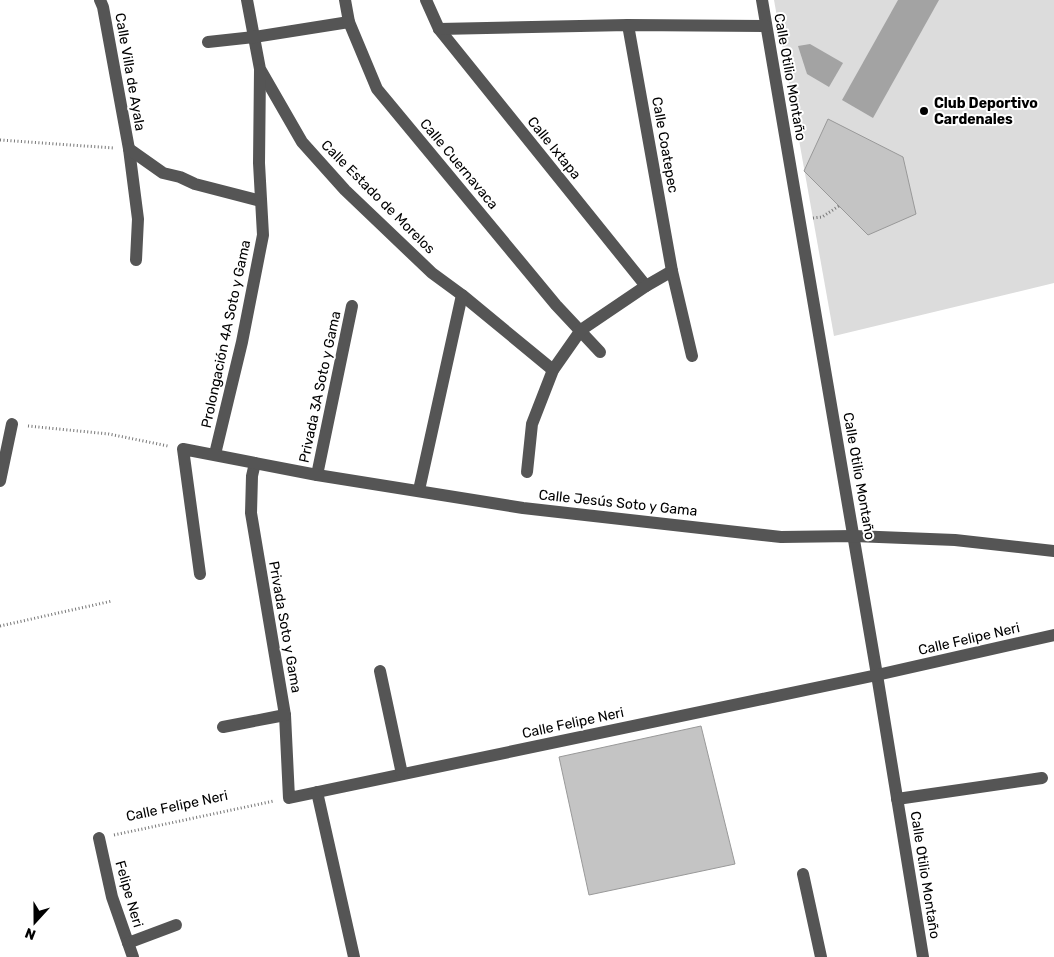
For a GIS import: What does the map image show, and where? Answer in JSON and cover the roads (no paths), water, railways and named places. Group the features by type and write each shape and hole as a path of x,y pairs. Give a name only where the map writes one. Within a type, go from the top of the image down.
{"street":[{"name":"Calle Villa de Ayala","path":"100,0 103,7 129,149 138,219 136,260"},
{"name":"Calle Estado de Morelos","path":"247,0 260,69 302,142 323,168 432,273 462,295 553,370"},
{"name":"Calle Cuernavaca","path":"345,0 349,22 377,89 556,305 600,352"},
{"name":"Calle Ixtapa","path":"426,0 439,29 646,286"},
{"name":"Calle Otilio Montaño","path":"762,0 878,675 923,957"},
{"path":"208,42 254,37 349,22"},
{"path":"439,29 628,25 766,26"},
{"name":"Calle Coatepec","path":"628,25 672,271 692,356"},
{"name":"Prolongación 4A Soto y Gama","path":"215,454 242,342 263,235 259,163 260,69"},
{"path":"129,149 163,173 180,177 195,184 261,201"},
{"path":"527,472 532,424 553,370 581,330 646,286 672,271"},
{"path":"419,490 462,295"},
{"name":"Privada 3A Soto y Gama","path":"317,475 352,306"},
{"path":"0,481 12,424"},
{"name":"Calle Jesús Soto y Gama","path":"200,574 183,449 317,475 523,508 781,537 854,536 956,540 1054,551"},
{"name":"Privada Soto y Gama","path":"255,462 252,476 251,513 285,715 289,798"},
{"name":"Calle Felipe Neri","path":"289,798 878,675 1054,635"},
{"path":"380,671 402,774"},
{"path":"222,727 285,715"},
{"path":"897,800 1042,778"},
{"path":"317,792 354,957"},
{"name":"Felipe Neri","path":"99,838 112,897 133,957"},
{"path":"803,874 821,957"},
{"path":"128,943 176,925"}],"place":[{"name":"Club Deportivo Cardenales","path":"924,111"}]}
